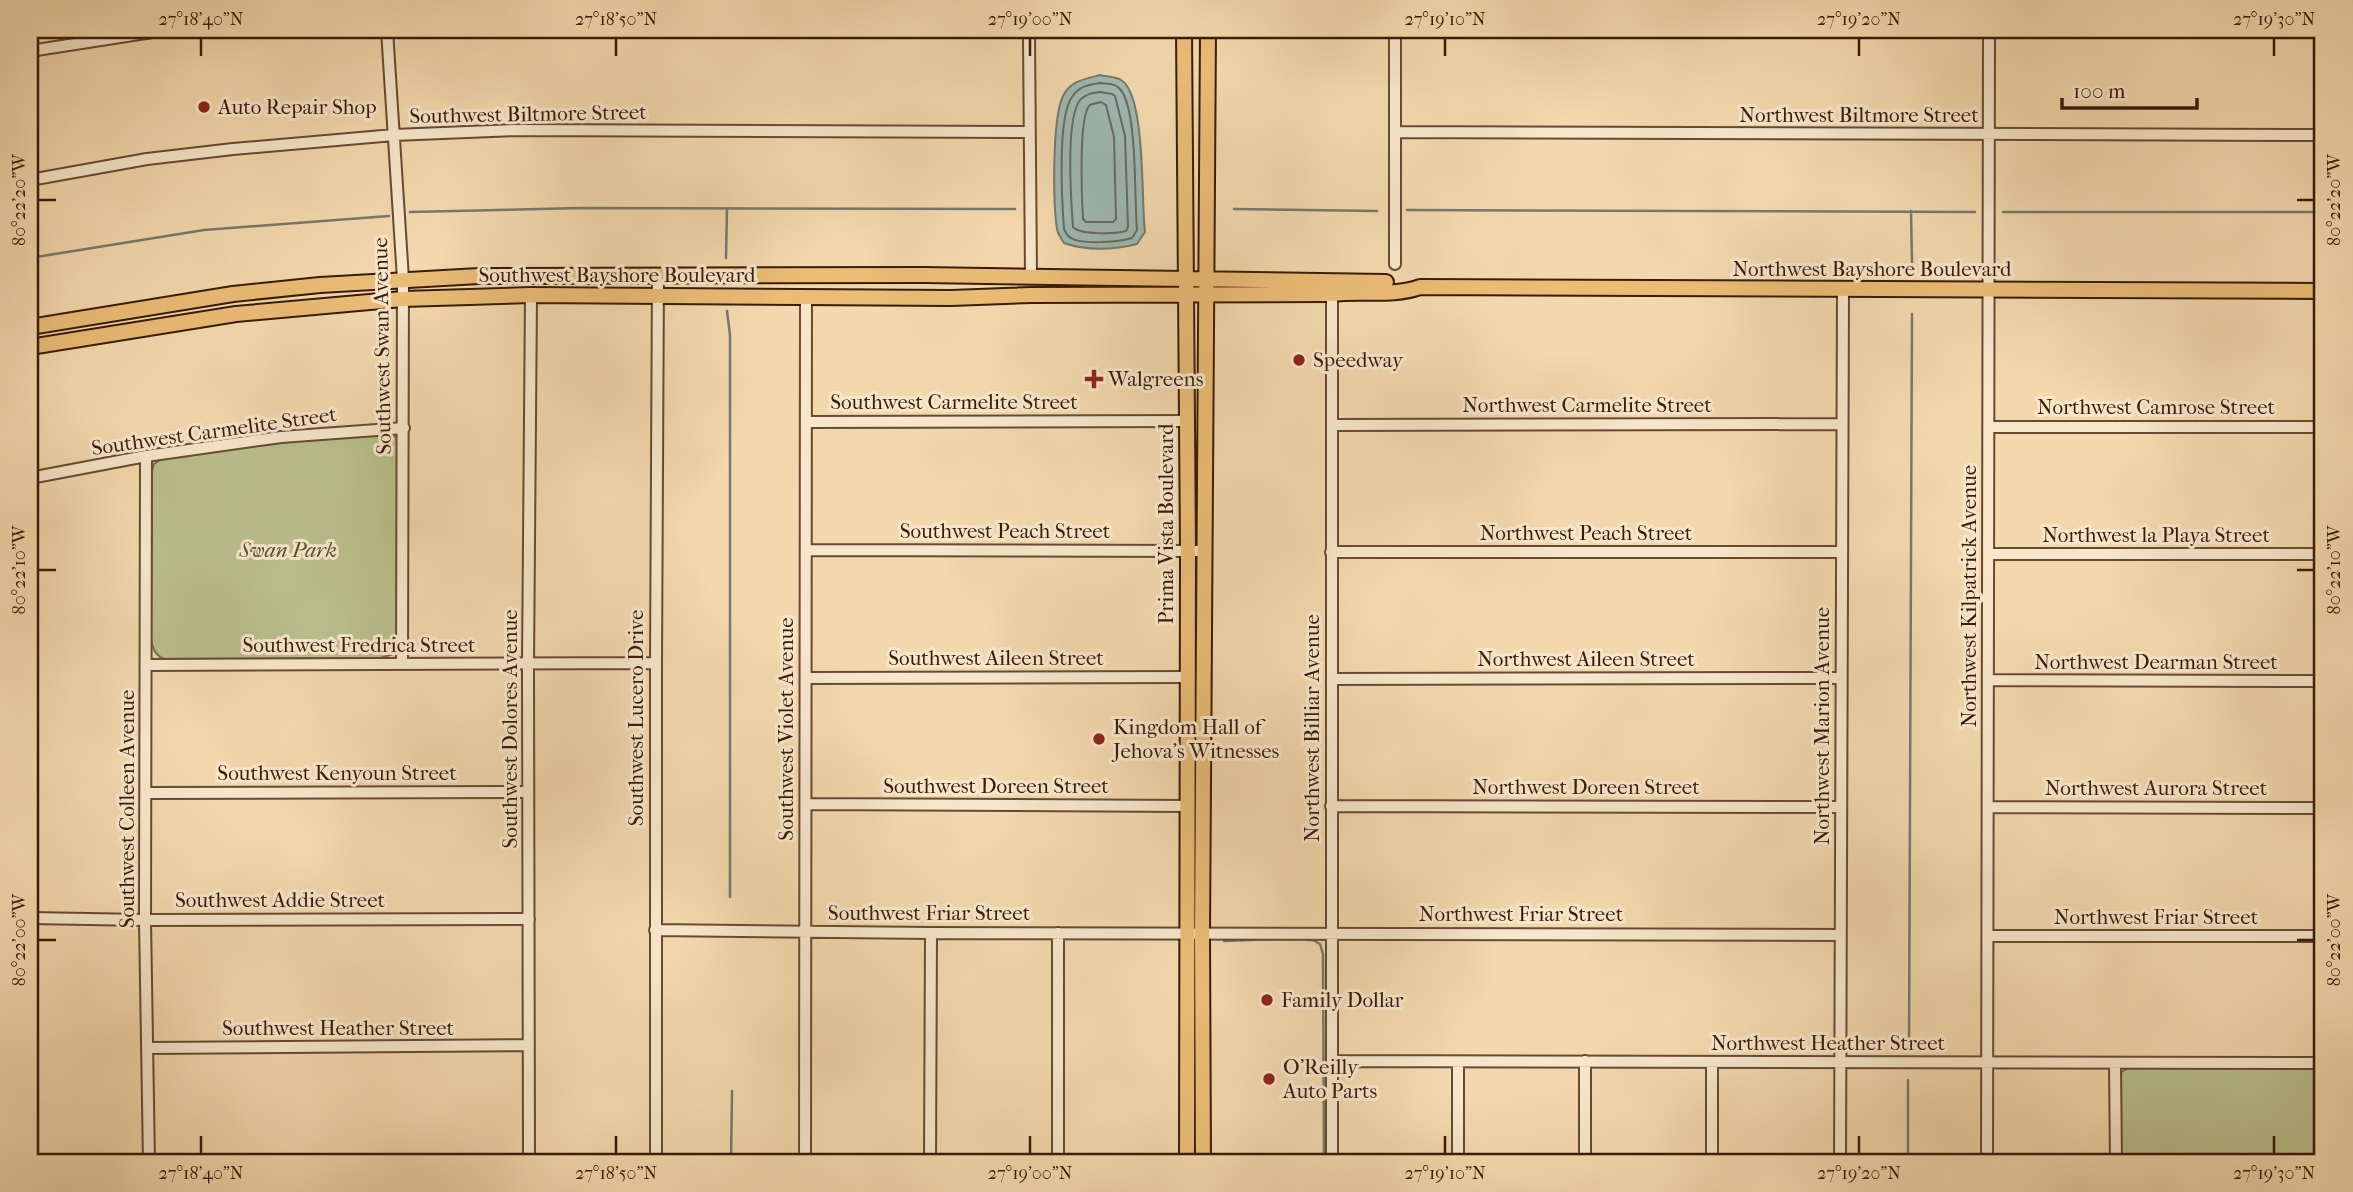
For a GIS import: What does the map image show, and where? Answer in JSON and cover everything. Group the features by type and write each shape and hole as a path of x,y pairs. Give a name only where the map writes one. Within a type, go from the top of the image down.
{"main road":[{"name":"Prima Vista Boulevard","path":"1184,30 1188,551 1187,1162"},
{"name":"Prima Vista Boulevard","path":"1203,1162 1208,30"},
{"name":"Southwest Bayshore Boulevard","path":"31,328 154,306 265,291 403,279 658,274 1208,279"},
{"path":"875,297 880,286 888,283 944,282 955,275"},
{"path":"784,296 795,290 851,289 862,283 867,276"},
{"name":"Northwest Bayshore Boulevard","path":"1208,279 1410,282 1420,287"},
{"name":"Northwest Bayshore Boulevard","path":"1208,296 1409,291 1420,287 2323,291"},
{"path":"171,323 172,313 179,308 255,298 265,291"},
{"name":"Southwest Bayshore Boulevard","path":"30,347 236,314 403,299 530,295 1208,296"},
{"path":"66,340 74,332 150,318 155,314 154,306"}],"street":[{"path":"30,51 165,30"},
{"name":"Southwest Swan Avenue","path":"387,30 403,279 402,663"},
{"path":"1026,30 1029,36 1031,276"},
{"path":"1395,264 1397,30"},
{"name":"Northwest Kilpatrick Avenue","path":"1987,1162 1989,30"},
{"name":"Southwest Biltmore Street","path":"30,180 147,159 394,135 516,130 1029,132"},
{"name":"Northwest Biltmore Street","path":"1395,132 2323,135"},
{"name":"Southwest Lucero Drive","path":"656,1162 658,274"},
{"name":"Northwest Marion Avenue","path":"1840,1162 1843,290"},
{"name":"Northwest Billiar Avenue","path":"1332,294 1332,1162"},
{"name":"Southwest Dolores Avenue","path":"529,1162 530,295"},
{"name":"Southwest Violet Avenue","path":"805,1162 806,296"},
{"name":"Southwest Carmelite Street","path":"806,422 1186,421"},
{"name":"Northwest Carmelite Street","path":"1333,425 1842,424"},
{"name":"Northwest Camrose Street","path":"1989,426 2323,427"},
{"name":"Southwest Carmelite Street","path":"30,478 146,456 281,438 404,428"},
{"name":"Southwest Colleen Avenue","path":"146,456 145,920 149,1162"},
{"name":"Southwest Peach Street","path":"806,550 1204,551"},
{"name":"Northwest Peach Street","path":"1331,552 1842,552"},
{"name":"Northwest la Playa Street","path":"1988,554 2323,554"},
{"name":"Southwest Fredrica Street","path":"147,665 656,663"},
{"name":"Southwest Aileen Street","path":"806,678 1187,677"},
{"name":"Northwest Aileen Street","path":"1332,679 1840,678"},
{"name":"Northwest Dearman Street","path":"1988,680 2323,681"},
{"name":"Southwest Kenyoun Street","path":"146,793 528,792"},
{"name":"Southwest Doreen Street","path":"806,804 1186,806"},
{"name":"Northwest Doreen Street","path":"1331,806 1840,807"},
{"name":"Northwest Aurora Street","path":"1989,807 2323,808"},
{"name":"Southwest Addie Street","path":"30,918 529,919"},
{"name":"Southwest Friar Street","path":"655,930 1202,933"},
{"path":"930,1162 931,933"},
{"path":"1058,933 1058,1162"},
{"name":"Northwest Friar Street","path":"1202,933 1840,935"},
{"name":"Northwest Friar Street","path":"1989,936 2323,936"},
{"name":"Southwest Heather Street","path":"147,1048 529,1045"},
{"name":"Northwest Heather Street","path":"1332,1061 2323,1063"},
{"path":"1585,1061 1585,1162"},
{"path":"1458,1062 1458,1162"},
{"path":"1712,1062 1712,1162"},
{"path":"2115,1063 2116,1162"}],"green space":[{"name":"Swan Park","path":"389,432 398,439 398,646 394,654 380,658 164,659 156,654 151,640 154,464 163,458 333,436"},
{"path":"2323,1066 2323,1162 2119,1162 2120,1073 2128,1068"}],"water":[{"path":"1100,75 1121,80 1129,89 1139,126 1145,232 1137,244 1119,248 1100,249 1064,243 1057,229 1054,181 1059,107 1066,91 1074,84"}],"waterway":[{"path":"410,212 581,208 1015,209"},
{"path":"726,258 727,209"},
{"path":"1234,209 1377,211"},
{"path":"1407,210 1975,212"},
{"path":"1911,211 1912,262"},
{"path":"2003,212 2323,212"},
{"path":"30,258 204,230 389,216"},
{"path":"727,311 730,335 730,897"},
{"path":"1909,1046 1912,314"},
{"path":"1224,941 1277,939"},
{"path":"1308,940 1320,944 1323,954 1324,1162"},
{"path":"1908,1080 1908,1162"},
{"path":"731,1162 732,1091"}],"place":[{"name":"Auto Repair Shop","path":"204,107"},
{"name":"Speedway","path":"1299,360"},
{"name":"Walgreens","path":"1094,379"},
{"name":"Kingdom Hall of Jehova's Witnesses","path":"1099,739"},
{"name":"Family Dollar","path":"1267,1000"},
{"name":"O'Reilly Auto Parts","path":"1269,1079"}]}
